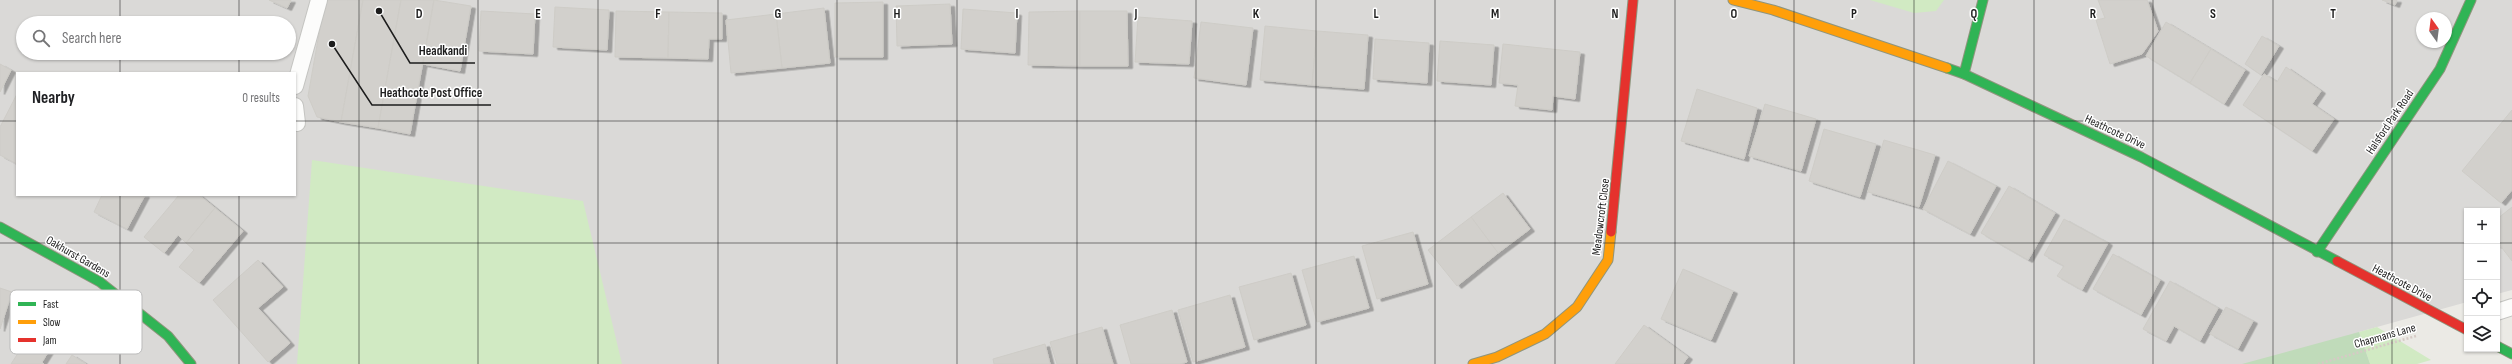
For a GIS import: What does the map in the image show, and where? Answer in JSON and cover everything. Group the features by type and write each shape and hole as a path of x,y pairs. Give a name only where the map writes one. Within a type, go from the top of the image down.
{"street":[{"name":"Meadowcroft Close","path":"1473,364 1497,357 1545,334 1577,307 1608,260 1614,225 1633,0"},
{"name":"Heathcote Drive","path":"1733,0 1773,10 1964,74 2141,157 2317,252 2464,326"},
{"path":"1964,74 1983,0"},
{"name":"Halsford Park Road","path":"2317,252 2440,69 2471,0"},
{"name":"Oakhurst Gardens","path":"0,227 100,282 110,290"},
{"name":"Oakhurst Gardens","path":"142,315 168,336 191,364"},
{"path":"2500,348 2512,354"}],"lane":[{"path":"296,82 319,0"},
{"path":"296,114 297,123"},
{"path":"2500,311 2512,307"}],"path":[{"name":"Chapmans Lane","path":"2318,364 2464,326"}],"shaded area":[{"path":"0,0 2512,0 2512,290 2500,293 2500,208 2464,208 2464,303 2359,332 2370,364 0,364"}],"green space":[{"path":"1870,0 1944,0 1936,11 1914,13"},
{"path":"312,160 583,201 622,364 297,364"},
{"path":"2377,327 2431,360 2417,364 2370,364 2359,332"},
{"path":"2359,332 2370,364 2242,364"}],"building":[{"path":"269,0 291,0 287,8"},
{"path":"325,0 363,0 341,122 317,117 308,96"},
{"path":"363,0 401,0 378,128 341,122"},
{"path":"401,0 434,0 410,134 378,128"},
{"path":"434,0 471,6 460,71 423,64"},
{"path":"2098,0 2147,0 2158,31 2142,54 2110,64 2096,20 2105,18"},
{"path":"2382,0 2397,0 2395,5"},
{"path":"883,2 883,57 835,57 835,3"},
{"path":"950,4 952,44 897,46 896,6"},
{"path":"555,7 609,10 607,50 553,47"},
{"path":"824,8 830,63 782,68 776,14"},
{"path":"963,9 1017,13 1015,53 961,49"},
{"path":"481,11 535,14 533,54 479,51"},
{"path":"616,11 669,12 668,58 615,57"},
{"path":"1080,11 1080,66 1028,65 1029,12"},
{"path":"1080,11 1127,11 1128,66 1080,66"},
{"path":"669,12 722,13 722,39 709,39 708,59 668,58"},
{"path":"776,14 782,68 731,73 726,20"},
{"path":"1138,17 1192,21 1189,64 1135,62"},
{"path":"1201,22 1253,28 1246,85 1194,78"},
{"path":"2166,22 2211,49 2190,83 2146,56"},
{"path":"1265,26 1317,31 1312,85 1260,80"},
{"path":"1317,31 1368,35 1364,89 1312,85"},
{"path":"2262,36 2279,46 2261,75 2245,64"},
{"path":"1375,39 1429,43 1427,83 1373,79"},
{"path":"1440,41 1494,45 1491,85 1437,81"},
{"path":"1503,44 1580,52 1575,99 1553,96 1552,110 1515,106 1518,85 1499,83"},
{"path":"2211,49 2245,70 2224,104 2190,83"},
{"path":"0,64 11,70 0,92"},
{"path":"2286,67 2321,91 2312,104 2334,119 2312,151 2243,105 2264,74 2277,82"},
{"path":"1697,89 1757,108 1744,159 1681,141"},
{"path":"16,96 16,163 0,155 0,127"},
{"path":"1765,104 1816,119 1801,171 1749,156"},
{"path":"2512,110 2512,190 2501,203 2462,171"},
{"path":"1824,129 1876,144 1860,197 1809,181"},
{"path":"1884,140 1935,155 1919,207 1868,192"},
{"path":"1948,161 1996,186 1970,234 1923,209"},
{"path":"2009,186 2055,213 2028,260 1981,233"},
{"path":"1503,193 1530,229 1498,253 1471,217"},
{"path":"102,196 144,196 127,229 94,212"},
{"path":"178,196 200,196 215,208 186,243 178,235 164,253 144,237"},
{"path":"2512,207 2512,261 2500,245 2500,217"},
{"path":"215,208 243,231 199,283 179,267 194,250 186,243"},
{"path":"1471,217 1498,253 1457,286 1428,250"},
{"path":"2064,219 2108,243 2082,290 2057,276 2064,266 2044,255"},
{"path":"1413,232 1428,284 1377,299 1362,246"},
{"path":"2113,254 2160,280 2141,315 2093,289"},
{"path":"1354,256 1369,308 1317,322 1302,270"},
{"path":"258,260 283,287 258,308 290,343 268,362 213,300"},
{"path":"1683,269 1733,291 1711,340 1661,319"},
{"path":"1291,273 1306,325 1254,340 1239,287"},
{"path":"2170,281 2218,308 2200,341 2174,326 2166,341 2143,329"},
{"path":"0,288 10,291 10,298 0,329"},
{"path":"1230,295 1245,347 1193,362 1178,310"},
{"path":"2226,307 2253,321 2238,349 2210,334"},
{"path":"1172,310 1187,362 1180,364 1131,364 1120,325"},
{"path":"1644,325 1688,357 1683,364 1615,364"},
{"path":"1102,327 1113,364 1057,364 1050,342"},
{"path":"1045,344 1050,364 994,364 993,359"},
{"path":"17,354 47,354 42,362 44,364 11,364"},
{"path":"72,355 86,364 66,364"}],"traffic: fast":[{"path":"1964,74 1983,0"},
{"path":"2317,252 2440,69 2471,0"},
{"path":"1947,68 1964,74 2141,157 2337,261"},
{"path":"0,227 100,282 110,290"},
{"path":"142,315 168,336 191,364"},
{"path":"2500,348 2512,354"}],"traffic: slow":[{"path":"1733,0 1773,10 1947,68"},
{"path":"1473,364 1497,357 1545,334 1577,307 1608,260 1611,232"}],"traffic: jam":[{"path":"1611,232 1633,0"},
{"path":"2337,261 2464,328"}],"place":[{"name":"Headkandi","path":"379,11"},
{"name":"Heathcote Post Office","path":"332,44"}]}
